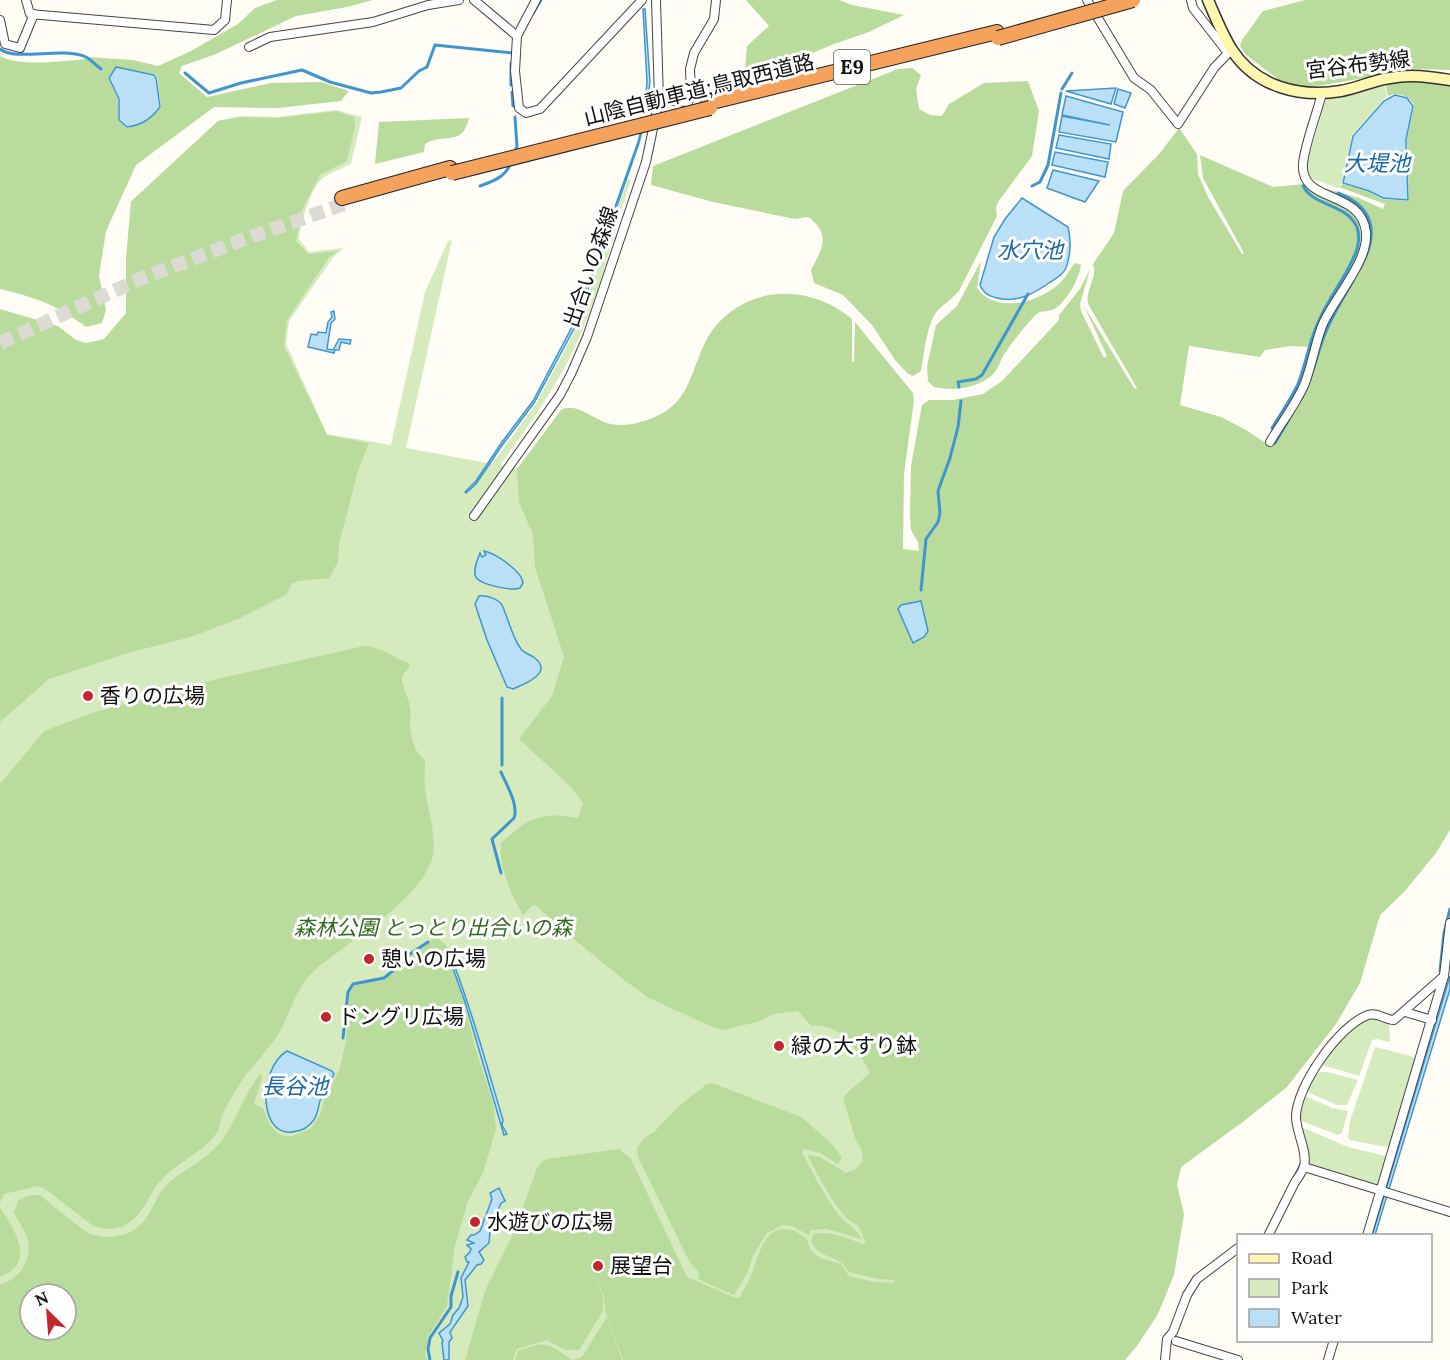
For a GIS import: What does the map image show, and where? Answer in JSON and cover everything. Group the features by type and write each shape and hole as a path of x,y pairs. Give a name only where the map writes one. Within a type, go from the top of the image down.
{"highway":[{"name":"山陰自動車道;鳥取西道路","path":"997,35 1114,0"},
{"name":"山陰自動車道;鳥取西道路","path":"343,201 572,139 1133,0"}],"street":[{"path":"26,0 30,14 214,30 225,20 227,0"},
{"path":"249,47 270,38 373,22 428,5 459,0"},
{"path":"474,0 517,36"},
{"path":"536,0 517,36 515,71 519,108 526,113 540,109 642,0"},
{"name":"出合いの森線","path":"474,516 560,395 587,337 646,162 659,100 656,0"},
{"path":"659,100 688,102 692,94 690,69 693,53 714,19 716,0"},
{"path":"1087,0 1134,78 1151,90 1178,124 1214,68 1230,51 1193,8 1191,0"},
{"name":"宮谷布勢線","path":"1208,0 1230,51 1257,76 1271,83 1302,93 1322,93 1342,91 1389,78 1409,76 1450,80"},
{"path":"0,20 5,44 20,48 34,14"},
{"path":"1270,442 1304,385 1323,325 1365,245 1366,231 1354,208 1315,190 1306,180 1303,165 1322,93"},
{"path":"1368,1234 1448,967 1450,923"},
{"path":"1269,1234 1304,1167 1296,1116 1297,1103 1308,1080 1340,1035 1359,1020 1375,1014 1394,1020 1444,976"},
{"path":"1405,1012 1432,1020"},
{"path":"1304,1167 1450,1212"},
{"path":"1165,1360 1167,1339 1173,1332 1187,1295 1197,1280 1237,1250"},
{"path":"1176,1341 1238,1360"},
{"path":"1328,1360 1334,1342"}],"green space":[{"path":"277,0 373,0 296,16 216,54 182,66 179,73 207,97 271,83 321,82 349,91 341,101 278,108 214,107 136,165 106,231 99,276 106,310 102,323 86,327 66,313 45,303 0,289 0,56 29,62 87,58 92,62 87,57 133,60 158,66 191,51 238,24 255,8","holes":["116,67 155,74 161,107 146,121 127,128 118,120 118,99 108,78"]},
{"path":"746,0 839,0 852,5 904,15 869,32 834,44 726,89 745,70 747,46 769,26"},
{"path":"1305,0 1450,0 1450,70 1416,69 1307,88 1279,80 1245,54 1240,46 1263,11"},
{"path":"912,68 921,75 916,89 919,109 930,115 942,116 949,104 984,83 1028,81 1039,111 1032,156 998,202 997,216 959,291 934,316 926,340 921,371 913,376 895,360 872,325 843,295 814,283 811,270 823,242 820,230 808,217 795,219 713,202 651,185 653,166 898,69"},
{"path":"1416,81 1450,85 1450,830 1436,853 1404,892 1380,915 1360,983 1336,1024 1287,1087 1181,1167 1177,1185 1184,1214 1174,1275 1158,1314 1137,1346 1125,1360 623,1360 605,1311 604,1297 596,1276 603,1297 603,1311 579,1350 565,1350 547,1340 517,1349 513,1360 465,1360 485,1291 514,1232 537,1168 547,1159 619,1149 631,1159 687,1277 736,1298 739,1298 749,1280 767,1238 778,1230 789,1229 800,1234 807,1239 814,1253 820,1258 841,1264 849,1276 875,1282 892,1283 895,1280 878,1279 849,1272 841,1262 820,1252 811,1242 813,1234 826,1233 863,1244 866,1242 858,1225 844,1215 836,1205 807,1154 820,1157 846,1173 857,1168 863,1161 862,1151 855,1138 843,1098 870,1072 846,1039 831,1028 811,1026 798,1011 773,1014 757,1022 722,1030 710,1026 649,998 570,936 534,904 523,915 514,899 504,871 501,843 527,822 536,818 554,815 578,818 583,803 571,787 519,739 552,696 564,657 535,567 533,535 519,502 517,469 561,410 573,408 605,422 623,425 648,420 671,408 680,398 692,376 707,339 728,314 745,303 762,297 781,294 800,295 818,299 852,319 852,362 854,362 855,322 913,393 914,401 904,473 903,549 919,551 918,542 911,530 910,514 911,466 922,405 929,400 953,400 983,394 1002,381 1059,320 1059,315 1080,289 1090,269 1080,304 1081,311 1104,358 1107,356 1084,306 1131,383 1135,389 1137,388 1088,304 1088,294 1094,274 1093,264 1114,233 1123,191 1160,153 1179,128 1197,154 1198,174 1208,197 1242,254 1244,253 1203,178 1200,155 1273,187 1304,184 1316,193 1347,208 1359,225 1361,239 1358,253 1343,284 1318,325 1311,347 1292,346 1265,350 1260,357 1189,346 1180,405 1221,417 1270,446 1287,421 1329,318 1366,254 1370,240 1370,228 1360,210 1342,197 1320,187 1359,198 1383,209 1385,204 1339,187 1343,184 1369,192 1382,199 1409,201 1407,140 1414,105 1403,95 1388,96 1385,83"},
{"path":"1384,83 1387,96 1352,135 1342,182 1338,188 1310,178 1308,160 1326,99"},
{"name":"森林公園 とっとり出合いの森","path":"336,110 362,117 351,164 327,175 319,182 307,206 299,239 309,252 344,248 334,256 289,321 286,344 327,434 391,445 425,292 448,241 452,240 406,448 492,464 536,404 577,327 628,179 631,179 598,287 574,349 549,394 500,465 591,482 700,415 730,332 793,333 820,396 813,443 791,489 771,578 773,622 829,725 874,775 918,789 986,824 1001,821 1024,802 1055,807 1078,883 1045,940 1031,998 1027,1098 1009,1177 908,1342 887,1360 0,1360 0,512 21,496 57,433 76,425 102,397 160,318 165,235 130,202 218,121 241,116 277,117"},
{"path":"336,111 354,117 355,127 347,161 320,175 303,208 296,241 308,254 338,251 329,257 287,320 284,346 327,435 369,443 358,471 339,544 338,562 329,578 292,583 287,594 240,618 191,637 128,653 49,679 0,722 0,309 58,326 76,340 86,343 104,339 126,313 126,258 131,202 218,121 241,117 277,118"},
{"path":"469,118 462,133 457,136 425,144 424,152 375,164 379,122"},
{"path":"981,261 977,288 985,296 995,301 1007,303 1019,303 1042,295 1061,282 1075,263 1081,265 1075,282 1065,299 1054,309 1040,312 1035,316 1009,347 990,377 974,385 961,388 934,387 928,381 927,367 936,325 957,306"},
{"path":"364,646 376,648 409,663 402,682 411,710 410,723 413,740 416,750 425,760 425,787 434,843 432,859 425,875 413,890 381,920 308,977 277,1036 233,1094 213,1138 163,1178 133,1220 115,1228 106,1229 93,1226 44,1188 38,1186 4,1194 0,1203 0,784 44,731 92,713 213,680"},
{"path":"436,937 451,953 454,960 450,963 464,1002 475,1047 493,1103 496,1129 483,1173 468,1201 455,1246 447,1306 428,1337 425,1356 427,1360 0,1360 0,1285 19,1273 24,1267 28,1253 27,1237 14,1212 18,1201 30,1195 40,1195 80,1227 98,1236 118,1236 137,1228 164,1188 209,1154 222,1140 260,1074 262,1077 254,1104 263,1108 269,1123 276,1132 284,1136 293,1136 311,1128 320,1115 326,1094 339,1071 346,1042 349,993 354,985 385,979 405,958"},
{"path":"1375,1017 1389,1022 1390,1042 1372,1040 1359,1076 1322,1065 1351,1029 1366,1019"},
{"path":"1375,1047 1418,1058 1392,1144 1386,1147 1350,1140 1348,1137 1350,1121"},
{"path":"1321,1072 1358,1080 1347,1105 1337,1105 1305,1091 1315,1074"},
{"path":"712,1083 801,1117 830,1142 842,1157 838,1164 820,1153 804,1149 802,1152 837,1213 862,1239 827,1229 811,1230 809,1235 792,1226 783,1225 767,1233 753,1255 748,1272 734,1295 698,1279 699,1273 689,1261 638,1157 637,1149 643,1139 655,1131 680,1105 707,1084"},
{"path":"1303,1095 1332,1108 1348,1111 1342,1133 1338,1135 1299,1120"},
{"path":"1299,1126 1348,1147 1386,1156 1388,1158 1379,1185 1377,1187 1307,1165"},
{"path":"0,1208 12,1226 20,1246 20,1255 18,1263 11,1271 0,1277"},
{"path":"607,1317 622,1360 572,1360 582,1357"},
{"path":"536,1345 547,1345 572,1360 515,1360 518,1351"}],"water":[{"path":"643,9 645,9 650,82 647,105 645,104 647,82"},
{"path":"116,67 154,75 156,78 160,107 142,123 127,127 119,120 119,99 109,78"},
{"path":"1116,88 1111,104 1066,91"},
{"path":"1118,89 1131,93 1125,108 1114,104"},
{"name":"大堤池","path":"1395,95 1407,98 1413,106 1406,140 1408,200 1383,198 1343,183 1353,136 1384,101"},
{"path":"1066,96 1123,112 1116,142 1059,132 1062,116 1110,125 1062,115"},
{"path":"644,119 639,143 575,327 534,403 476,484 466,493 533,401 573,325 638,142"},
{"path":"1059,135 1111,144 1109,159 1056,148"},
{"path":"1055,152 1108,162 1105,177 1052,165"},
{"path":"1053,170 1099,181 1085,202 1047,188"},
{"name":"水穴池","path":"1022,198 1068,227 1070,247 1068,263 1061,275 1031,294 1011,299 997,298 983,291 980,285 994,237"},
{"path":"334,311 335,319 331,323 327,349 333,350 339,339 351,340 350,344 341,342 339,350 335,350 334,353 308,347 311,334 326,333 328,322 332,317 331,312"},
{"path":"484,551 501,559 518,573 523,583 520,588 497,587 483,583 476,577 475,568 480,553 482,557 486,555"},
{"path":"479,596 492,598 502,605 518,644 523,651 540,664 539,674 529,682 513,689 507,687 475,604"},
{"path":"921,601 928,631 924,637 913,643 898,609 901,605"},
{"path":"453,962 503,1120 502,1125 507,1134 504,1135 465,1002 451,963"},
{"path":"1450,976 1450,989 1375,1234 1373,1234"},
{"name":"長谷池","path":"287,1051 332,1071 334,1074 322,1095 315,1118 306,1128 297,1131 284,1131 275,1126 266,1102 270,1073 277,1060"},
{"path":"499,1188 505,1201 501,1203 490,1232 489,1243 479,1252 484,1260 465,1280 468,1306 450,1332 452,1338 449,1342 449,1360 444,1360 443,1341 439,1333 450,1324 463,1297 461,1278 469,1262 465,1257 471,1249 467,1245 474,1243 467,1240 471,1235 480,1231 492,1199 490,1193"}],"waterway":[{"path":"532,15 541,0"},
{"path":"185,73 209,93 241,83 302,70 330,82 371,93 401,88 419,71 427,67 435,45 513,53"},
{"path":"0,49 7,53 17,54 76,54 86,57 101,69"},
{"path":"511,63 511,85"},
{"path":"1062,89 1072,73"},
{"path":"512,92 513,106"},
{"path":"1032,186 1040,182 1048,165 1061,93"},
{"path":"515,117 517,147 515,151"},
{"path":"480,186 502,175 511,163"},
{"path":"1272,428 1298,384 1322,313 1349,268 1358,243 1358,229 1352,219 1315,198 1303,186"},
{"path":"1338,193 1361,207 1371,225 1369,246 1359,270"},
{"path":"1300,401 1329,324 1353,281"},
{"path":"959,387 958,382 976,379 982,375 1028,294"},
{"path":"921,590 926,539 938,522 940,513 938,491 958,427 961,401"},
{"path":"1275,443 1292,414"},
{"path":"502,698 502,765"},
{"path":"501,772 511,795 515,813 514,818 492,839 501,873"},
{"path":"1440,971 1444,933 1450,909"},
{"path":"343,1038 348,992 353,984 384,978 404,958 428,942"},
{"path":"1294,1178 1301,1164"},
{"path":"430,1360 428,1349 430,1338 451,1307 451,1296 458,1272"}],"tunnel":[{"path":"0,343 140,279 344,204"}],"place":[{"name":"香りの広場","path":"88,696"},
{"name":"憩いの広場","path":"369,959"},
{"name":"ドングリ広場","path":"326,1017"},
{"name":"緑の大すり鉢","path":"779,1046"},
{"name":"水遊びの広場","path":"475,1222"},
{"name":"展望台","path":"598,1266"}]}
